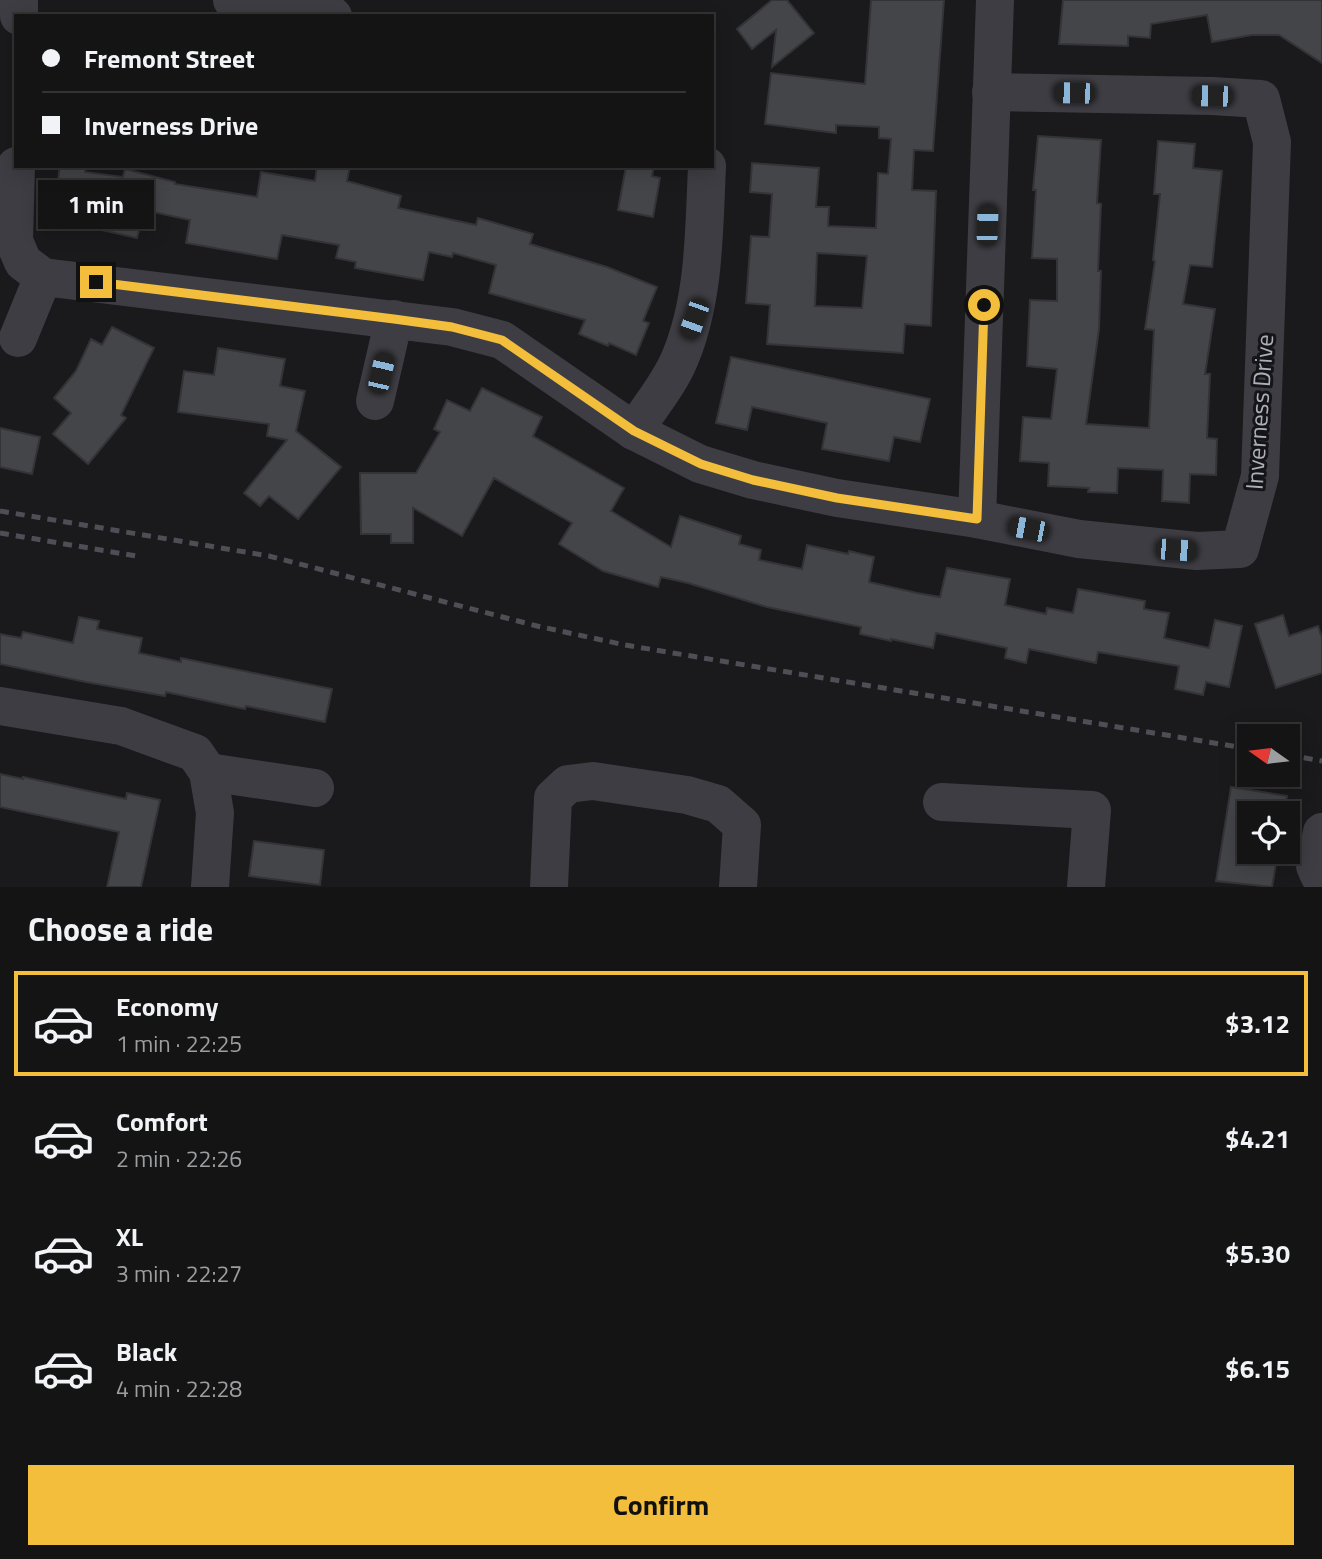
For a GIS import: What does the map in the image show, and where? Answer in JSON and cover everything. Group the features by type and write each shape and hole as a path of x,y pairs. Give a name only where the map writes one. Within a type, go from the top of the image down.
{"street":[{"path":"232,0 320,14"},
{"path":"977,519 995,0"},
{"name":"Inverness Drive","path":"43,276 452,327 502,340 634,431 701,464 753,480 837,498 977,519 1079,539 1197,551 1240,549 1260,476 1272,142 1261,99 991,92"},
{"path":"16,168 14,241 23,262 43,276 18,338"},
{"path":"634,431 679,361 694,319 704,230 707,168"},
{"path":"375,401 394,319"},
{"path":"0,706 121,726 195,753 208,772 215,813 209,887"},
{"path":"208,772 315,788"},
{"path":"549,887 553,798 568,784 593,781 687,795 718,804 742,825 738,887"},
{"path":"942,802 1092,810 1086,887"},
{"path":"1322,832 1315,866 1322,876"}],"building":[{"path":"772,0 787,0 814,33 772,67 776,30 752,49 737,29"},
{"path":"871,0 944,0 933,151 914,150 912,190 936,191 931,326 905,324 903,353 767,344 770,305 746,303 751,236 769,237 772,194 750,192 752,163 819,168 816,207 829,207 828,226 876,228 878,173 888,174 891,139 879,138 879,127 836,125 836,133 765,124 771,73 865,84","holes":["817,253 867,256 862,308 815,306"]},
{"path":"1063,0 1322,0 1322,63 1279,35 1252,35 1212,42 1207,15 1151,24 1150,38 1128,36 1128,46 1059,44"},
{"path":"1038,136 1101,140 1097,203 1101,204 1099,329 1086,424 1149,428 1154,330 1145,329 1155,261 1160,194 1154,194 1158,141 1195,144 1193,168 1222,171 1212,267 1190,265 1183,304 1215,309 1205,374 1210,374 1207,438 1217,439 1216,475 1190,474 1189,503 1162,501 1163,470 1118,468 1117,493 1088,492 1089,488 1048,486 1049,463 1020,461 1023,417 1051,419 1057,369 1027,366 1030,300 1057,301 1057,259 1032,258 1036,190 1033,190"},
{"path":"60,168 86,168 85,172 123,177 125,169 175,184 257,197 261,172 315,181 317,168 350,168 347,181 401,196 398,208 476,225 478,218 533,234 530,244 607,267 657,287 643,321 649,323 636,355 579,334 585,320 489,293 496,265 453,253 452,257 429,252 423,280 355,268 356,262 336,258 339,245 282,235 277,259 186,243 190,220 144,210 137,238 52,222"},
{"path":"626,168 654,168 652,176 660,178 653,217 618,210"},
{"path":"112,327 154,348 121,415 126,418 88,464 53,434 71,413 54,398 76,371 91,339 102,345"},
{"path":"218,348 285,359 280,386 305,391 296,431 341,467 298,519 269,496 260,506 244,493 287,440 267,436 269,424 178,412 184,371 214,375"},
{"path":"731,357 930,399 920,442 894,437 889,461 822,449 827,423 752,407 747,430 716,423"},
{"path":"482,388 542,417 533,436 624,488 611,511 671,547 680,516 741,536 739,544 761,550 759,560 802,569 807,545 874,557 869,582 917,593 940,597 947,568 1010,579 1005,605 1046,614 1047,608 1073,613 1078,589 1145,601 1144,609 1169,613 1164,638 1209,648 1215,620 1242,626 1229,687 1206,682 1203,695 1175,689 1179,666 1098,652 1096,663 1029,649 1026,663 1005,658 1007,648 936,633 933,648 891,641 860,634 861,627 767,607 688,583 661,577 658,587 603,571 559,544 572,523 494,478 462,536 413,508 413,543 391,543 391,534 361,534 360,473 416,473 440,432 434,429 447,400 470,411"},
{"path":"0,428 40,437 32,474 0,467"},
{"path":"1283,615 1289,636 1318,626 1322,638 1322,673 1276,688 1255,624"},
{"path":"79,617 99,621 97,629 142,638 139,653 181,662 181,658 332,689 325,722 166,692 165,696 86,682 0,664 0,634 21,638 23,632 73,643"},
{"path":"0,774 126,799 127,793 160,800 141,887 107,887 119,832 0,807"},
{"path":"1231,787 1287,796 1286,801 1237,801 1237,864 1276,864 1272,887 1216,881"},
{"path":"254,841 324,850 320,885 249,876"}],"railway":[{"path":"0,511 269,556 537,626 625,645 1237,747"},
{"path":"0,533 142,557"},
{"path":"1300,757 1322,761"}],"route":[{"path":"96,282 452,327 502,340 634,431 701,464 753,480 837,498 977,519 984,305"}]}
